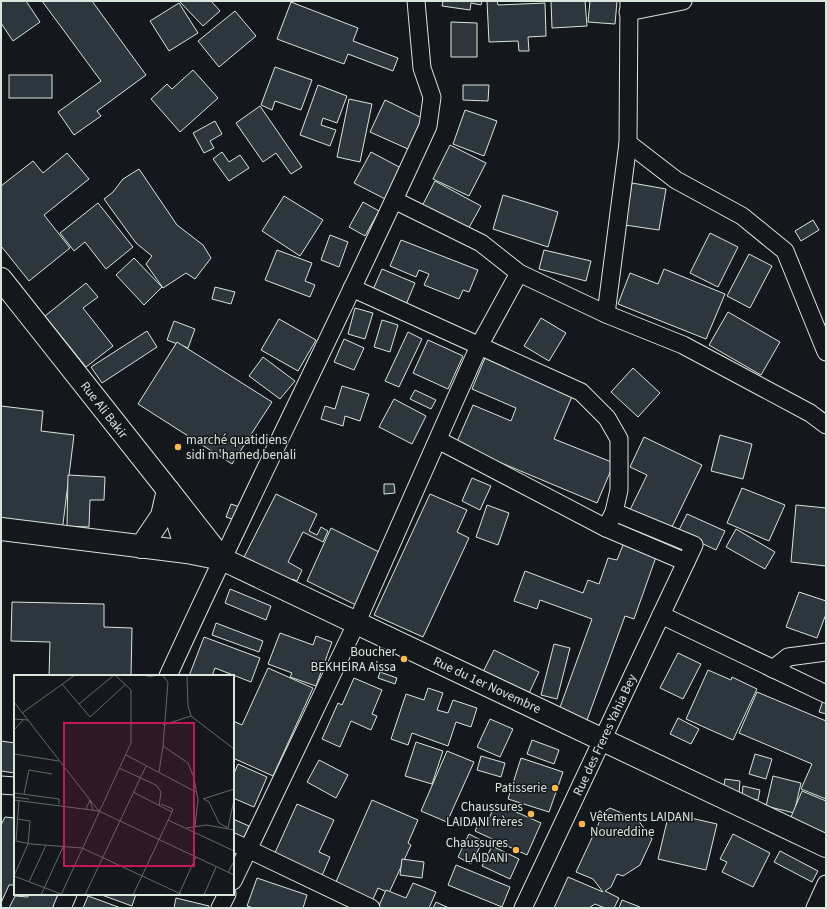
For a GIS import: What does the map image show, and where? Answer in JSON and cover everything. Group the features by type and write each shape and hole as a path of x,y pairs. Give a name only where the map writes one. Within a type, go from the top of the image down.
{"main road":[{"name":"Rue Ali Bakir","path":"1,279 168,490 186,552"},
{"path":"140,547 162,516 168,490"},
{"path":"168,490 222,559"},
{"path":"1,519 140,547"},
{"path":"1,529 140,547"},
{"name":"Rue du 1er Novembre","path":"140,547 186,552 222,559 826,846"}],"street":[{"path":"168,675 428,126 432,97 422,68 416,1"},
{"path":"606,314 628,143 629,6 683,1"},
{"path":"628,143 676,180 742,216 785,251 826,352"},
{"path":"394,200 481,243 519,273 606,314 683,345 810,413 826,425"},
{"path":"234,877 241,846 356,624 479,346 519,273"},
{"path":"352,288 581,392 607,418 619,439 619,490 614,512 606,528"},
{"path":"438,440 606,528 686,562"},
{"name":"Rue des Freres Yahia Bey","path":"523,908 604,740 694,546 614,512"},
{"path":"661,616 826,694"},
{"path":"773,669 788,657 826,652"},
{"path":"1,785 14,786"},
{"path":"241,846 371,908"},
{"path":"815,908 826,884"},
{"path":"62,908 68,895"},
{"path":"220,908 226,895"}],"building":[{"path":"1,1 26,1 40,22 13,41 1,23"},
{"path":"42,1 92,1 146,75 97,111 101,116 74,135 58,112 101,81"},
{"path":"179,1 211,1 220,11 203,26"},
{"path":"443,1 482,1 481,5 471,3 470,10 442,6"},
{"path":"487,1 497,1 498,5 545,3 546,36 528,37 529,51 519,51 518,41 489,42"},
{"path":"551,1 585,1 587,26 552,28"},
{"path":"590,1 617,1 615,24 588,22"},
{"path":"291,2 358,28 353,41 398,58 393,71 348,54 344,64 277,39"},
{"path":"179,3 198,33 169,51 150,21"},
{"path":"235,11 256,36 219,67 198,41"},
{"path":"451,22 477,23 477,57 451,57"},
{"path":"275,67 312,80 301,110 275,101 272,110 261,105"},
{"path":"193,70 218,98 180,132 151,99 167,84 172,89"},
{"path":"9,75 52,75 52,98 9,98"},
{"path":"318,85 347,96 337,123 323,118 321,125 336,130 330,146 300,135"},
{"path":"463,85 489,85 488,101 463,100"},
{"path":"349,99 372,104 360,162 337,157"},
{"path":"385,100 422,118 408,149 370,132"},
{"path":"260,106 302,167 291,174 276,153 263,162 236,123"},
{"path":"465,110 497,121 484,156 453,144"},
{"path":"215,121 222,134 210,141 214,148 204,153 193,133"},
{"path":"450,145 486,163 469,196 433,179"},
{"path":"222,152 229,162 240,155 249,168 229,181 213,159"},
{"path":"371,152 403,169 387,200 354,183"},
{"path":"67,153 89,179 44,215 70,248 29,281 1,246 1,186 33,161 43,173"},
{"path":"139,169 177,225 203,245 211,258 195,279 186,273 163,288 146,264 152,256 136,243 104,199 113,192 123,179"},
{"path":"435,181 481,206 466,233 421,208"},
{"path":"632,183 666,189 659,230 625,225"},
{"path":"503,195 558,212 548,247 493,229"},
{"path":"284,196 323,220 300,256 262,231"},
{"path":"363,202 379,211 365,236 349,227"},
{"path":"98,203 133,247 106,269 85,242 74,251 60,233"},
{"path":"813,220 819,230 801,241 795,231"},
{"path":"710,233 738,247 718,287 690,273"},
{"path":"330,235 348,242 339,267 321,260"},
{"path":"401,240 478,270 469,292 463,290 459,299 424,285 429,274 419,270 416,277 390,266"},
{"path":"277,250 312,263 305,281 315,285 310,297 265,280"},
{"path":"544,250 591,261 586,281 539,269"},
{"path":"749,254 772,266 750,308 727,296"},
{"path":"134,258 162,287 144,305 116,275"},
{"path":"382,269 415,283 405,307 372,292"},
{"path":"664,269 725,294 706,339 618,304 630,273 658,284"},
{"path":"86,283 98,297 83,308 113,346 86,367 45,316"},
{"path":"215,287 235,292 231,304 212,299"},
{"path":"355,308 373,313 365,339 348,334"},
{"path":"728,312 780,342 761,375 709,345"},
{"path":"541,318 566,333 549,361 524,346"},
{"path":"279,319 316,340 298,371 261,350"},
{"path":"382,320 398,325 390,352 374,347"},
{"path":"174,321 195,329 188,348 167,340"},
{"path":"147,331 157,347 102,383 91,367"},
{"path":"408,332 422,339 399,387 385,381"},
{"path":"344,339 364,348 354,370 334,362"},
{"path":"428,340 463,356 448,389 413,373"},
{"path":"177,342 272,402 232,464 138,404"},
{"path":"263,357 295,381 280,399 249,376"},
{"path":"485,358 573,394 554,439 614,463 597,503 456,444 473,405 511,421 516,408 472,389"},
{"path":"633,368 660,393 638,417 611,392"},
{"path":"342,386 369,394 360,421 345,416 343,426 321,419 325,406 335,409"},
{"path":"415,390 436,400 431,409 410,399"},
{"path":"394,399 426,416 412,444 379,427"},
{"path":"1,406 43,411 41,431 74,435 62,532 1,525"},
{"path":"720,435 752,444 743,479 711,471"},
{"path":"644,437 702,465 670,531 629,512 647,475 630,467"},
{"path":"68,475 105,477 104,500 90,500 89,527 67,526"},
{"path":"472,478 491,486 480,510 462,501"},
{"path":"384,484 394,484 395,493 384,494"},
{"path":"742,488 785,505 769,541 727,523"},
{"path":"276,494 317,514 309,531 317,535 321,527 328,531 323,542 303,532 288,562 302,570 297,581 292,579 287,588 240,565"},
{"path":"430,494 467,510 457,532 469,538 423,637 374,615"},
{"path":"231,504 240,507 235,520 226,517"},
{"path":"487,505 509,513 498,545 476,537"},
{"path":"796,505 826,508 826,566 791,562"},
{"path":"687,514 725,531 716,550 678,532"},
{"path":"331,528 383,554 358,606 307,581"},
{"path":"736,529 775,552 765,569 726,547"},
{"path":"623,545 656,557 634,619 625,616 587,720 559,710 592,619 540,600 537,609 514,601 525,571 583,593 588,580 599,584 608,558 617,560"},
{"path":"230,589 271,606 266,620 225,603"},
{"path":"799,592 826,601 826,614 817,638 786,627"},
{"path":"12,602 104,604 104,627 132,628 131,675 49,675 50,642 11,641"},
{"path":"216,623 263,641 259,652 212,635"},
{"path":"280,633 313,645 316,636 332,642 316,686 290,677 292,673 268,664"},
{"path":"204,637 260,658 251,682 215,668 212,675 189,675"},
{"path":"554,644 570,648 557,699 541,695"},
{"path":"494,650 539,672 525,702 479,680"},
{"path":"678,653 701,664 683,699 660,688"},
{"path":"268,668 313,688 273,776 234,758 234,721 242,725"},
{"path":"708,670 731,680 732,677 757,689 733,740 686,719"},
{"path":"380,672 397,678 395,684 378,678"},
{"path":"354,678 382,690 372,714 377,716 371,730 351,721 340,747 322,739 338,703 342,705"},
{"path":"428,688 443,693 437,710 448,713 453,700 477,708 471,727 456,722 448,746 412,733 408,745 391,739 406,694 424,700"},
{"path":"757,692 826,721 826,799 801,789 812,764 739,733"},
{"path":"826,692 826,714 819,712"},
{"path":"678,718 699,729 691,744 670,734"},
{"path":"490,719 513,729 500,757 477,747"},
{"path":"532,740 559,750 554,764 527,754"},
{"path":"1,741 14,743 14,773 1,771"},
{"path":"416,742 443,751 432,784 405,776"},
{"path":"447,751 474,762 447,822 421,811"},
{"path":"755,754 772,759 766,779 749,774"},
{"path":"481,756 505,763 501,777 477,770"},
{"path":"521,758 563,772 549,812 508,799"},
{"path":"319,760 348,775 336,798 307,782"},
{"path":"238,764 267,777 254,807 234,798 234,774"},
{"path":"773,776 801,783 794,813 766,806"},
{"path":"725,779 740,781 739,794 723,792"},
{"path":"743,786 760,790 758,800 742,797"},
{"path":"802,791 826,801 826,840 788,824"},
{"path":"372,800 418,820 408,843 411,845 389,893 378,888 369,908 335,884"},
{"path":"496,803 541,823 527,855 475,831 479,822 486,825"},
{"path":"297,804 334,820 319,852 330,857 321,878 273,857"},
{"path":"610,808 638,820 652,839 640,865 623,876 617,874 611,887 605,891 619,898 614,908 605,908 595,904 589,908 554,908 568,877 603,892 593,879 576,872 604,812"},
{"path":"669,813 717,824 706,870 658,859"},
{"path":"5,817 14,818 14,885 9,885 1,903 1,825"},
{"path":"234,819 249,826 241,845 234,842"},
{"path":"469,834 483,841 471,864 458,857"},
{"path":"733,834 770,853 753,887 722,872 727,862 720,859"},
{"path":"492,846 519,859 510,879 482,866"},
{"path":"780,851 818,871 812,882 774,862"},
{"path":"402,859 424,862 422,878 400,875"},
{"path":"456,865 510,887 502,907 448,885"},
{"path":"257,878 307,895 303,908 254,908 247,906"},
{"path":"413,883 436,892 429,908 378,908 386,890 406,898"},
{"path":"28,895 64,895 58,908 9,908 15,896 28,897"},
{"path":"102,895 136,895 132,906"},
{"path":"88,896 121,908 83,908"},
{"path":"176,898 209,906 208,908 174,908"},
{"path":"622,900 640,907 619,908"},
{"path":"436,902 449,908 433,908"}],"place":[{"name":"marché quatidiens sidi m'hamed benali","path":"178,447"},
{"name":"Boucher BEKHEIRA Aissa","path":"404,659"},
{"name":"Patisserie","path":"555,788"},
{"name":"Chaussures LAIDANI frères","path":"531,814"},
{"name":"Vêtements LAIDANI Noureddine","path":"582,824"},
{"name":"Chaussures LAIDANI","path":"516,850"}]}
